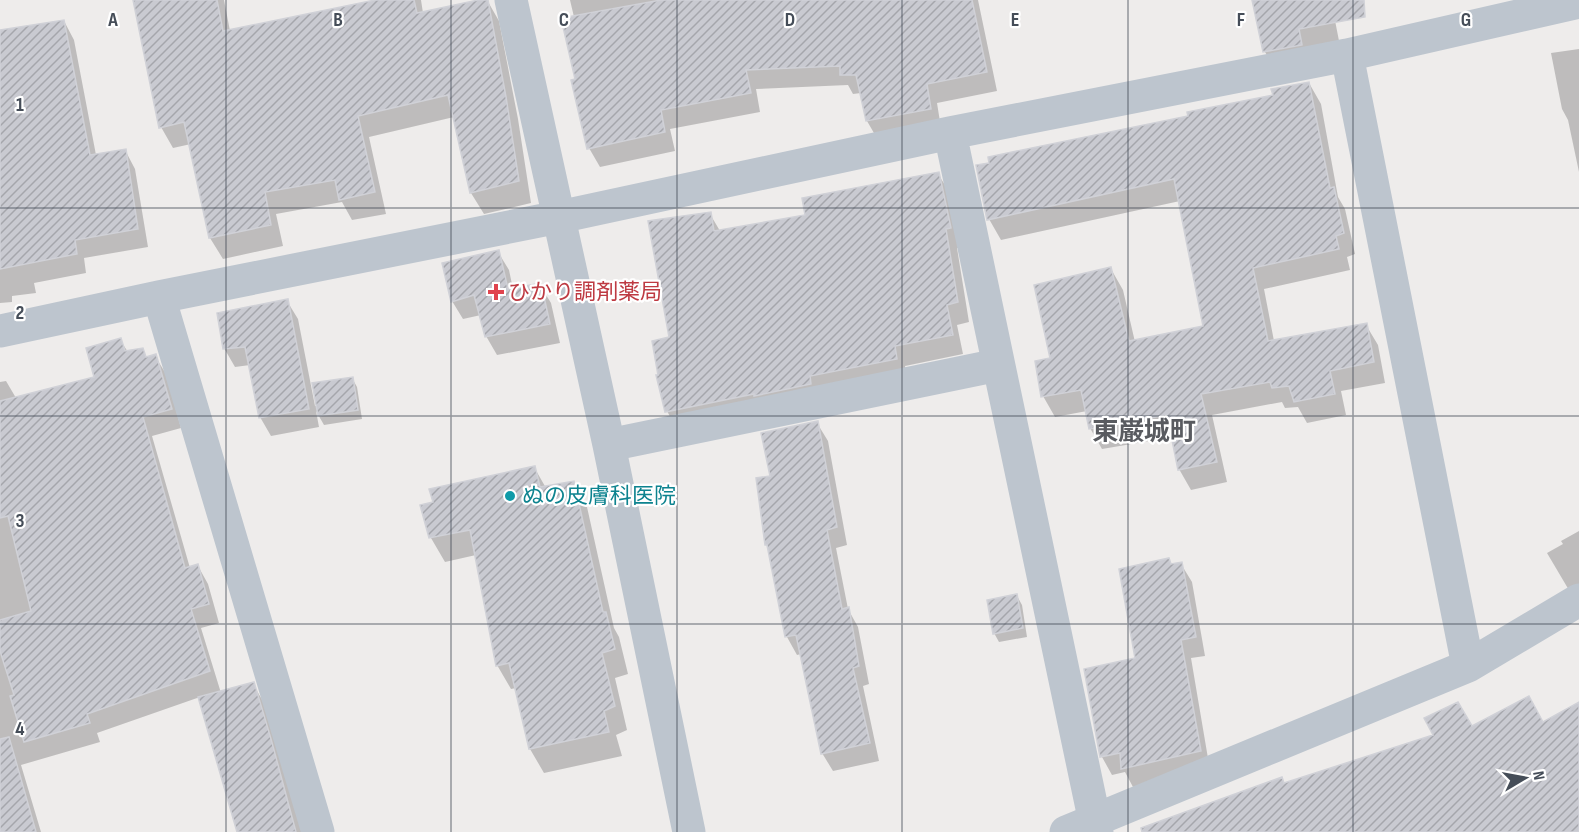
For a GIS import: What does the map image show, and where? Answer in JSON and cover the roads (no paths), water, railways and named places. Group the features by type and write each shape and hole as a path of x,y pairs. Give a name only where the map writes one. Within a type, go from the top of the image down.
{"street":[{"path":"512,0 609,445 689,832"},
{"path":"0,331 560,217 950,133 1347,55 1579,2"},
{"path":"1347,55 1468,666"},
{"path":"950,133 998,365 1086,828 1468,666 1579,600"},
{"path":"159,297 318,832"},
{"path":"609,445 998,365"}],"place":[{"name":"ひかり調剤薬局","path":"496,292"},
{"name":"ぬの皮膚科医院","path":"510,496"}],"district":[{"name":"東巌城町","path":"1144,432"}]}
